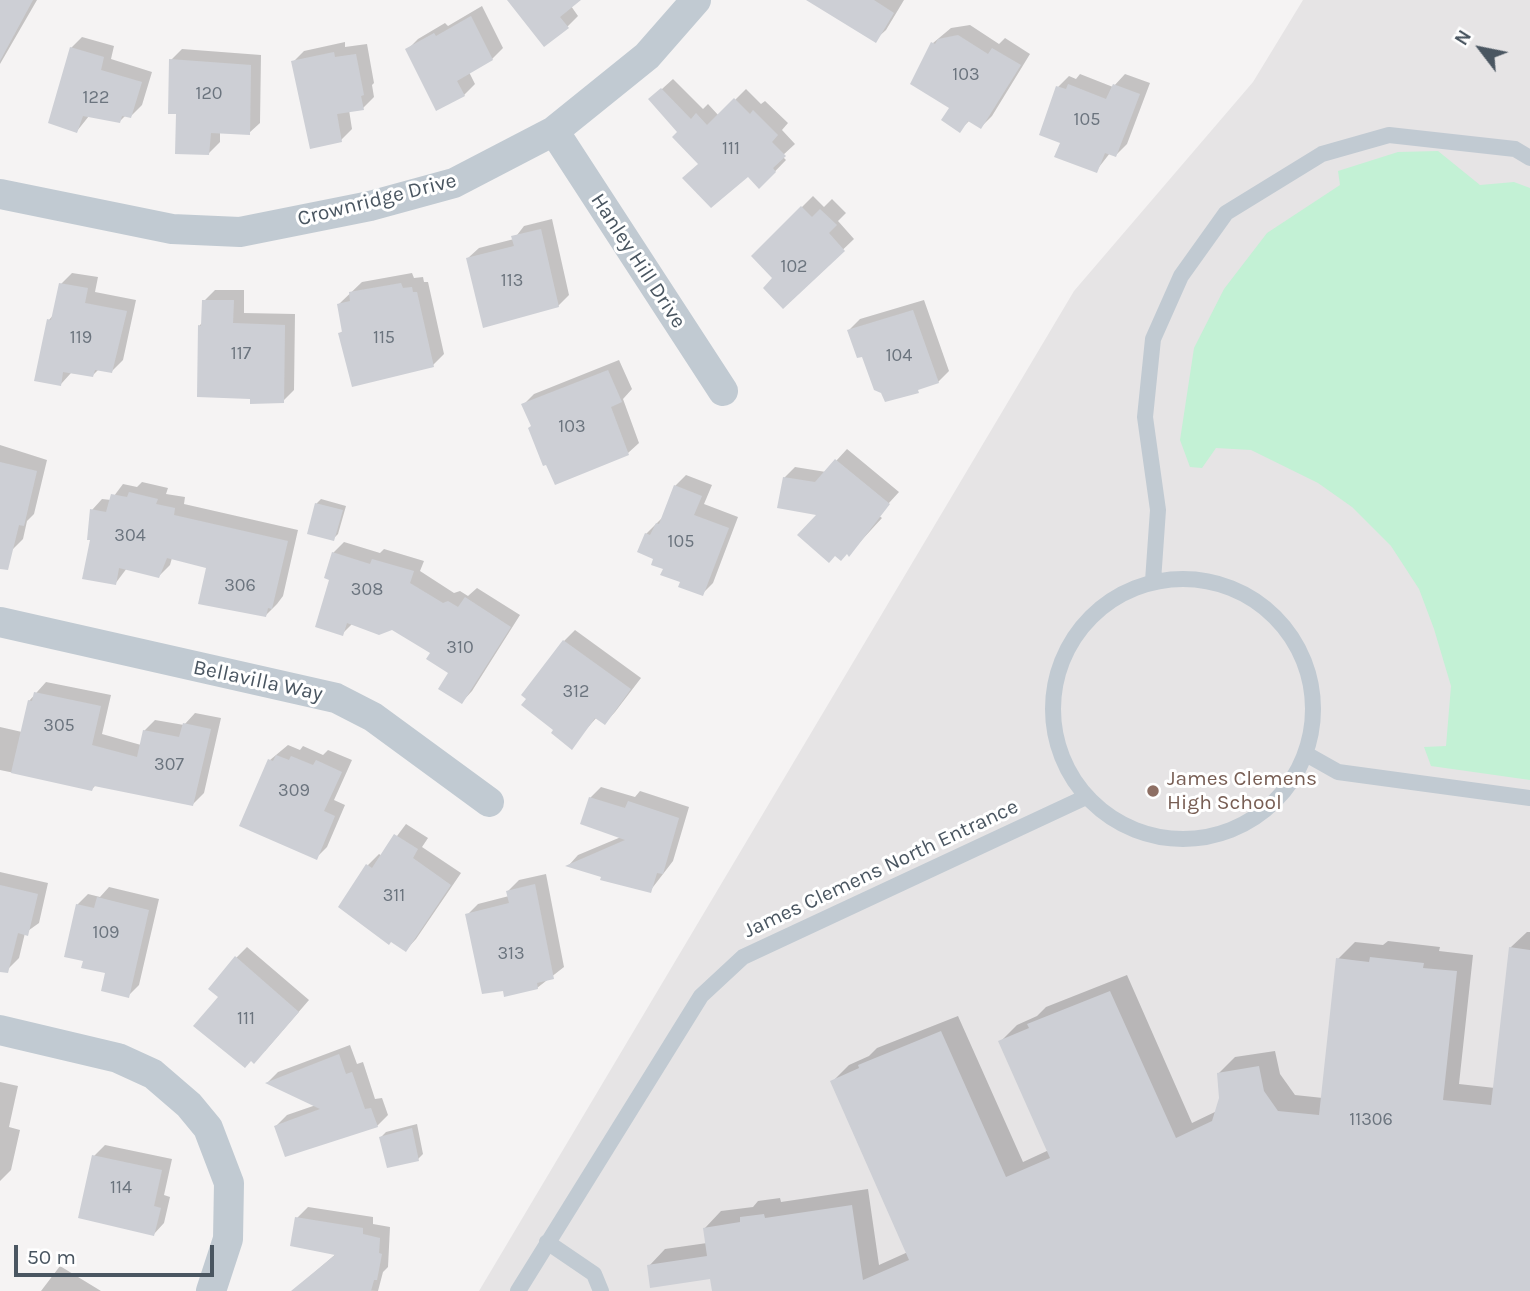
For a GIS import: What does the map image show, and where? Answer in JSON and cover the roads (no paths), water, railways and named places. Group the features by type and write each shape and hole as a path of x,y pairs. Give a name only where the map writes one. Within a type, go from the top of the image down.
{"street":[{"name":"Crownridge Drive","path":"1,196 172,229 240,232 370,206 454,184 554,131 647,56 696,0"},
{"name":"Hanley Hill Drive","path":"554,131 723,391"},
{"name":"Bellavilla Way","path":"0,622 336,698 373,717 489,802"},
{"path":"0,1030 118,1058 153,1074 189,1105 208,1128 229,1183 229,1240 211,1291"}],"lane":[{"path":"1153,581 1158,510 1145,417 1153,339 1181,275 1226,214 1322,154 1389,135 1516,149 1530,158"},
{"path":"1193,578 1232,587 1266,608 1293,638 1309,675 1314,715 1306,754 1283,793 1249,821 1207,837 1163,838 1121,824 1086,797 1062,759 1052,715 1058,670 1079,630 1112,599 1153,581 1193,578"},
{"path":"1306,754 1338,772 1530,798"},
{"name":"James Clemens North Entrance","path":"517,1291 701,996 743,957 1086,797"},
{"path":"547,1242 594,1273 601,1291"}],"place":[{"name":"James Clemens High School","path":"1153,791"}]}
